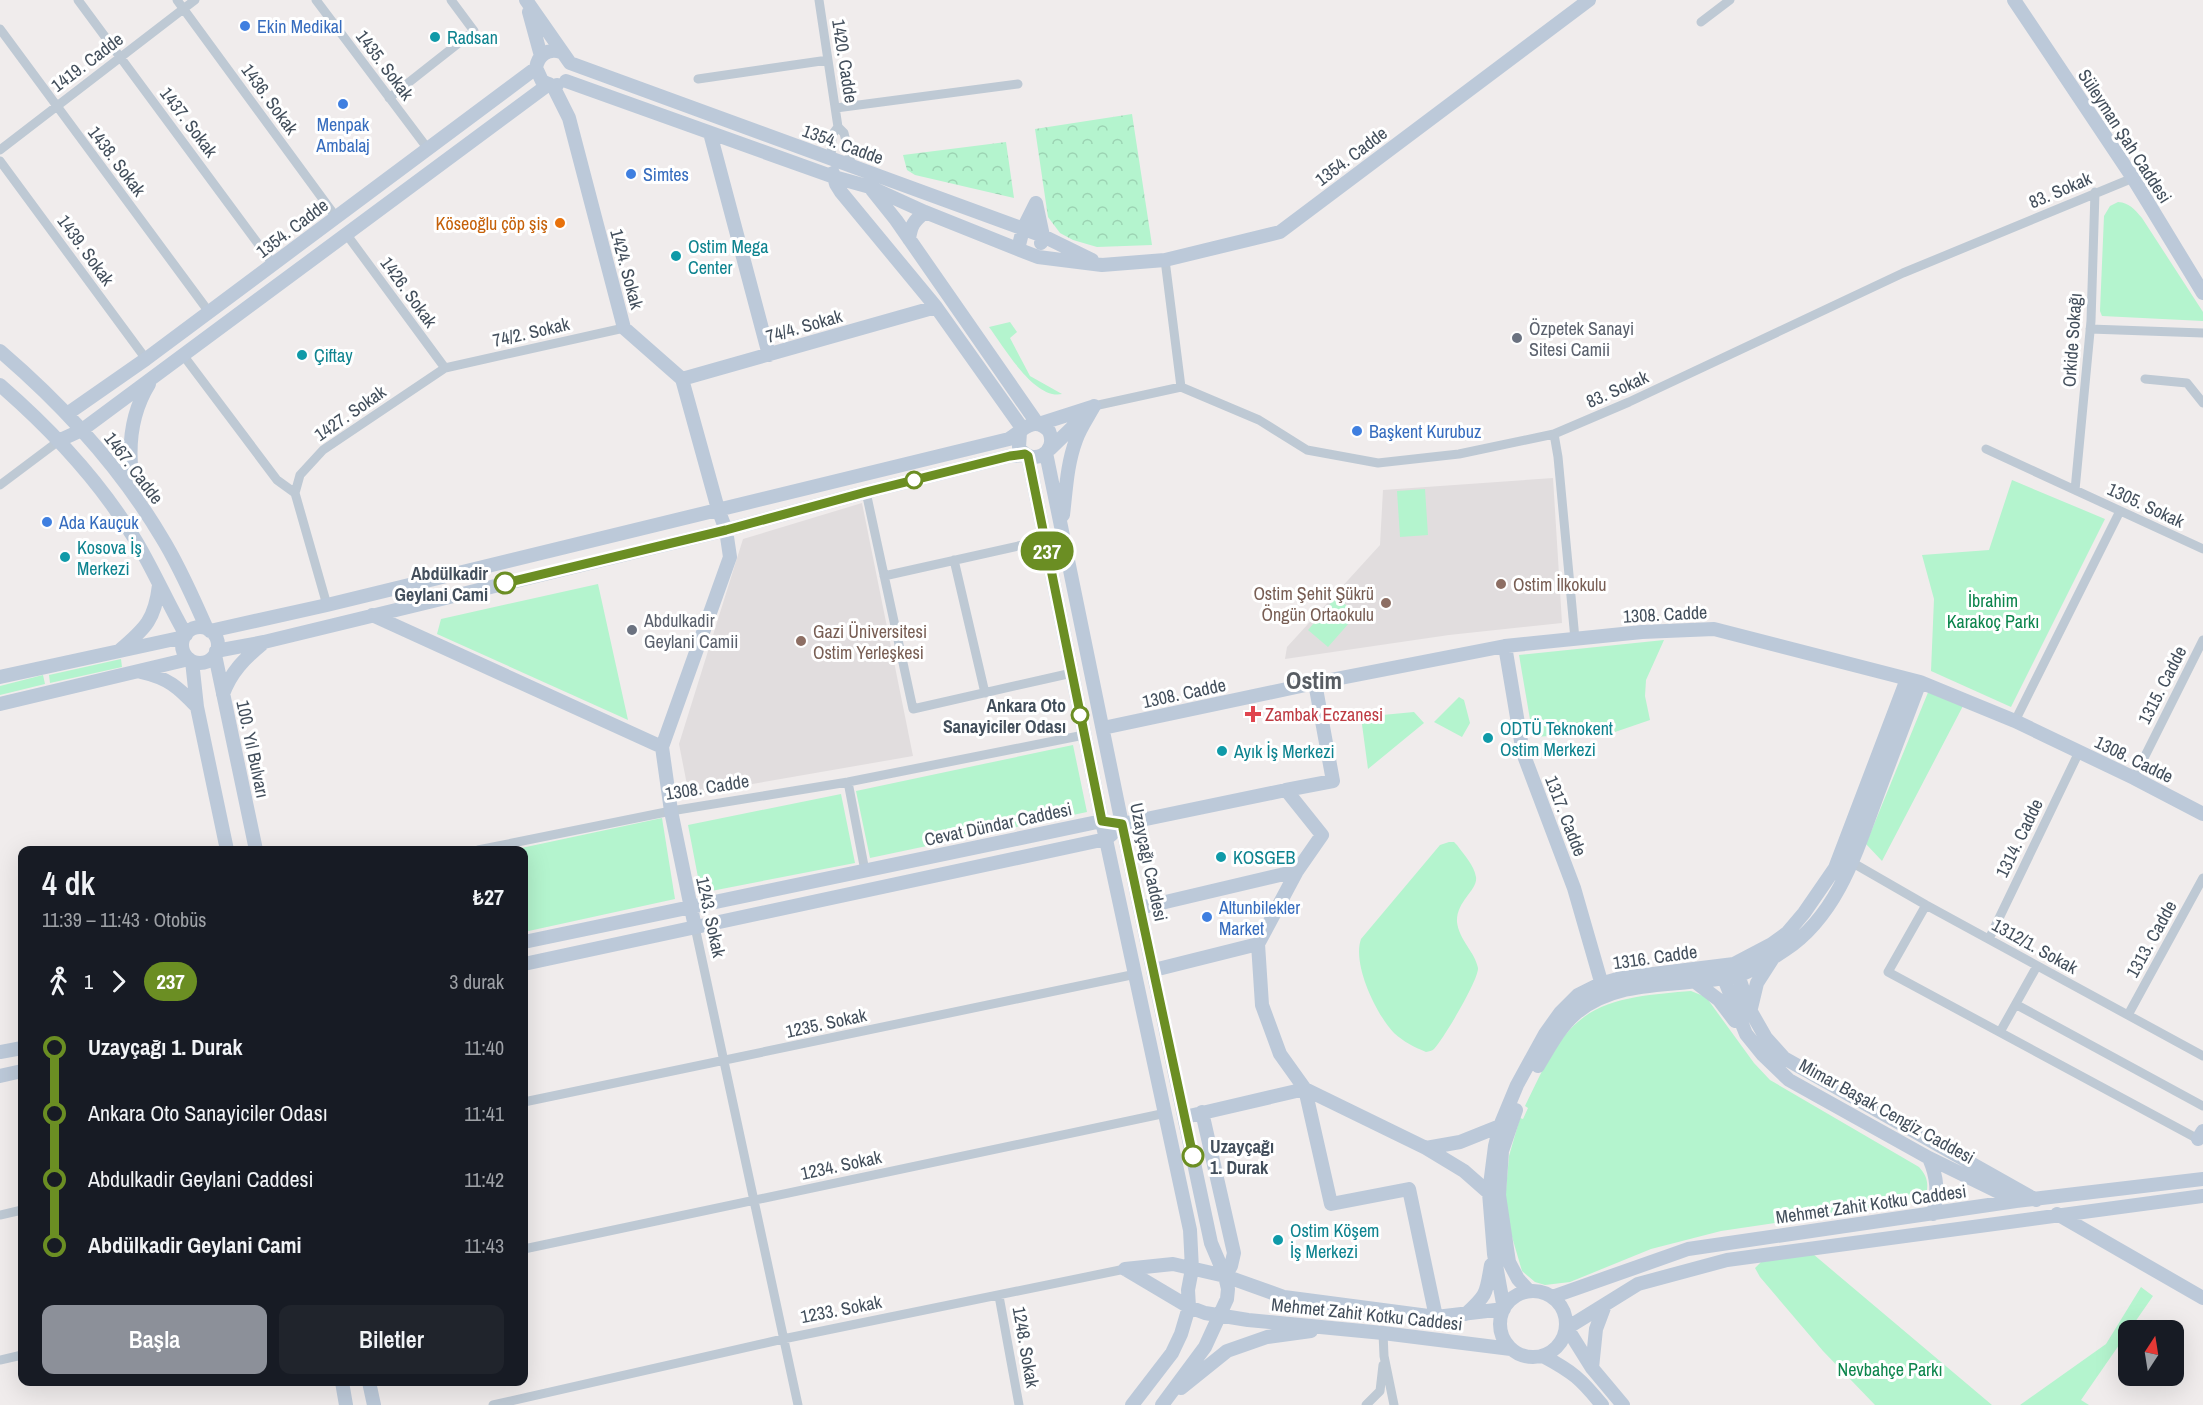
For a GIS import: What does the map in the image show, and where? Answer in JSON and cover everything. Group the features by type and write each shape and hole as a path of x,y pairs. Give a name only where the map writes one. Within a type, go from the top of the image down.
{"main road":[{"path":"526,0 566,57 570,73 558,84 542,81 538,75 538,62 526,0"},
{"name":"1354. Cadde","path":"60,440 82,430 347,235 558,84 870,188 1038,257 1102,265 1165,260 1280,232 1589,0"},
{"name":"Süleyman Şah Caddesi","path":"2014,0 2133,178 2203,293"},
{"name":"1354. Cadde","path":"67,414 146,359 428,149 538,62 548,51 852,167 1043,236 1102,265"},
{"name":"1424. Sokak","path":"558,84 624,328 682,379"},
{"path":"710,133 768,355"},
{"path":"831,159 834,177 841,192 936,307 1021,430 1019,447 1027,455"},
{"path":"852,167 909,239 1038,424 1049,431 1052,443 1048,451"},
{"path":"1018,249 1023,229 1036,203 1043,236 1038,257"},
{"path":"909,239 911,226 925,212"},
{"name":"74/4. Sokak","path":"682,379 936,307"},
{"name":"1467. Cadde","path":"0,351 25,372 82,430 136,498 163,539 209,630"},
{"path":"136,498 130,468 130,442 135,414 153,377"},
{"path":"372,615 662,747 730,557 726,530 718,509 682,379"},
{"path":"0,385 60,440 101,490 136,541 185,636 183,651 190,660 197,707 226,846"},
{"path":"0,677 185,636 197,628 209,630 327,605 1009,439 1027,425 1038,424 1094,406"},
{"path":"0,704 136,671 190,660 206,662 216,653 726,530 1010,456 1027,455 1035,458 1048,451 1094,406"},
{"path":"1062,532 1071,456 1076,438 1094,406"},
{"path":"60,440 67,414"},
{"name":"Uzayçağı Caddesi","path":"1048,451 1102,728 1211,1243 1225,1276"},
{"name":"Uzayçağı Caddesi","path":"1027,455 1102,821 1190,1230 1192,1269 1188,1307"},
{"path":"119,651 136,637 152,617 157,605 159,585"},
{"path":"327,605 332,625"},
{"name":"1308. Cadde","path":"1102,728 1505,646 1642,632 1714,629 1913,680 2015,722 2134,778 2203,814"},
{"path":"209,630 216,638 216,653"},
{"path":"223,694 236,668 264,642"},
{"name":"1317. Cadde","path":"1505,646 1523,753 1574,888 1603,990"},
{"name":"100. Yıl Bulvarı","path":"216,653 255,846"},
{"path":"136,671 157,675 171,682 197,707"},
{"name":"1316. Cadde","path":"1529,1291 1518,1279 1509,1262 1499,1195 1502,1151 1511,1121 1528,1083 1559,1032 1574,1015 1621,978 1736,970 1774,956 1793,943 1827,909 1852,863 1913,680"},
{"name":"1316. Cadde","path":"1736,970 1787,933 1835,868 1913,680"},
{"path":"1106,839 1122,824 1333,781 1315,683"},
{"name":"1243. Sokak","path":"662,747 671,811 694,927"},
{"path":"1286,790 1322,835 1298,871 1258,944 1262,1005 1280,1054 1305,1089 1331,1204 1409,1189 1436,1317"},
{"name":"Cevat Dündar Caddesi","path":"528,941 1102,821 1122,824"},
{"name":"Cevat Dündar Caddesi","path":"528,963 1106,839"},
{"path":"1140,908 1298,871"},
{"path":"1154,970 1258,944"},
{"path":"1750,1010 1757,983 1774,956"},
{"name":"Mimar Başak Cengiz Caddesi","path":"1736,970 1750,1010 1766,1038 1784,1058 2035,1199 2203,1298"},
{"name":"1316. Cadde","path":"1504,1309 1494,1254 1489,1193 1495,1146 1500,1126 1517,1085 1555,1020 1578,995 1603,990 1628,990 1694,981 1721,972"},
{"name":"Mimar Başak Cengiz Caddesi","path":"1721,972 1746,1034 1763,1055 1789,1080 1929,1158 2016,1201 2059,1215"},
{"path":"1694,981 1719,999 1746,1034"},
{"path":"0,1052 18,1049"},
{"path":"0,1076 18,1072"},
{"path":"1185,1117 1305,1089 1426,1148 1464,1171 1489,1193"},
{"path":"1164,1403 1205,1347 1227,1299 1228,1289 1225,1276 1231,1266 1234,1253 1202,1112"},
{"path":"1426,1148 1460,1142 1500,1126"},
{"path":"1929,1158 1936,1173 1938,1186 1933,1214"},
{"name":"Mehmet Zahit Kotku Caddesi","path":"1552,1297 1688,1249 2016,1201 2203,1179"},
{"name":"Mehmet Zahit Kotku Caddesi","path":"1567,1328 1638,1284 1727,1260 2203,1196"},
{"path":"2096,1237 2098,1218 2107,1210"},
{"path":"1466,1314 1488,1290 1494,1254"},
{"name":"Mehmet Zahit Kotku Caddesi","path":"1125,1269 1173,1264 1225,1276 1284,1297 1436,1317 1504,1309"},
{"path":"1125,1269 1188,1307 1181,1334 1172,1353 1132,1405"},
{"path":"1567,1328 1559,1346 1543,1356 1526,1357 1511,1349 1503,1337 1500,1330 1501,1316 1514,1297 1529,1291 1545,1293 1552,1297 1564,1310 1567,1328 1592,1368 1623,1405"},
{"path":"1592,1368 1596,1329 1605,1305"},
{"name":"Mehmet Zahit Kotku Caddesi","path":"1188,1307 1219,1315 1511,1349"},
{"path":"1164,1403 1227,1351 1267,1337 1332,1327"},
{"path":"1543,1356 1569,1370 1582,1381 1602,1405"},
{"path":"343,1386 346,1405"},
{"path":"370,1386 374,1405"}],"street":[{"name":"1437. Sokak","path":"78,0 273,264"},
{"name":"1436. Sokak","path":"177,0 336,217"},
{"name":"1419. Cadde","path":"0,150 195,0"},
{"name":"1435. Sokak","path":"316,0 428,149"},
{"path":"389,98 474,31 451,0"},
{"name":"1420. Cadde","path":"819,0 838,127 843,134 852,167"},
{"path":"1701,22 1730,0"},
{"name":"1438. Sokak","path":"0,28 209,312"},
{"path":"698,79 828,60"},
{"path":"836,108 1018,84"},
{"name":"1420. Cadde","path":"831,159 832,135 838,127"},
{"name":"1439. Sokak","path":"0,161 146,359"},
{"name":"83. Sokak","path":"1181,387 1259,420 1307,450 1378,463 1459,454 1554,434 1629,402 1902,273 2133,178"},
{"name":"Orkide Sokağı","path":"2075,490 2090,329 2095,192"},
{"name":"1426. Sokak","path":"347,235 445,368"},
{"path":"1094,406 1181,387 1165,260"},
{"name":"74/2. Sokak","path":"445,368 624,328"},
{"path":"2090,329 2203,333"},
{"path":"183,355 277,480 295,493 327,605"},
{"name":"1427. Sokak","path":"295,493 300,475 323,450 445,368"},
{"path":"2145,379 2187,383 2203,403"},
{"path":"1554,434 1575,639"},
{"path":"0,485 60,440"},
{"name":"1305. Sokak","path":"1986,449 2203,549"},
{"path":"866,492 913,709 1072,673"},
{"path":"2015,722 2120,511"},
{"path":"884,576 1045,540"},
{"path":"954,560 986,693"},
{"name":"1315. Cadde","path":"2134,778 2203,640"},
{"name":"1308. Cadde","path":"498,846 671,811 848,782 1084,735"},
{"name":"1314. Cadde","path":"1989,939 2079,752"},
{"path":"848,782 864,871"},
{"name":"1312/1. Sokak","path":"1852,863 1926,906 2203,1056"},
{"name":"1313. Cadde","path":"2128,1015 2203,878"},
{"path":"1926,906 1888,972 2201,1135"},
{"name":"1243. Sokak","path":"694,927 798,1405"},
{"path":"2000,1032 2037,966"},
{"name":"1235. Sokak","path":"528,1101 1136,974"},
{"path":"2017,1005 2203,1106"},
{"name":"1234. Sokak","path":"528,1248 1166,1113"},
{"path":"0,1215 18,1211"},
{"name":"1233. Sokak","path":"493,1405 783,1339 1125,1269"},
{"name":"1248. Sokak","path":"999,1296 1019,1405"},
{"path":"1366,1405 1380,1391 1384,1356 1383,1333"},
{"path":"0,1360 18,1356"},
{"path":"1384,1356 1394,1405"}],"shaded area":[{"name":"Ostim İlkokulu","path":"1553,478 1562,623 1449,635 1285,659 1287,647 1380,545 1383,490"},
{"name":"Gazi Üniversitesi Ostim Yerleşkesi","path":"862,503 913,756 689,795 679,744 743,539"}],"green space":[{"path":"1132,114 1152,245 1097,247 1073,240 1060,233 1048,217 1035,129"},
{"path":"1006,142 1014,198 915,175 907,170 903,155"},
{"path":"2118,202 2129,205 2142,218 2203,312 2203,321 2102,316 2100,311 2104,216 2110,206"},
{"path":"1010,322 1017,332 1010,338 1030,376 1062,394 1051,394 1031,381 1011,359 989,327"},
{"name":"İbrahim Karakoç Parkı","path":"2012,480 2105,519 2011,707 1931,671 1934,599 1922,555 1989,550"},
{"path":"1425,489 1428,535 1400,537 1397,491"},
{"path":"598,584 628,720 437,634 441,619"},
{"path":"1336,597 1357,614 1328,647 1308,630"},
{"path":"1664,640 1646,680 1645,696 1650,720 1615,732 1533,737 1519,655"},
{"path":"121,659 122,667 50,683 49,675"},
{"path":"43,675 45,684 0,695 0,686"},
{"path":"1929,690 1964,704 1882,861 1866,844"},
{"path":"1459,697 1464,700 1470,723 1462,737 1434,722"},
{"path":"1414,712 1424,723 1368,769 1361,717"},
{"path":"1073,745 1087,812 870,858 856,791"},
{"path":"841,794 855,863 701,893 688,825"},
{"path":"662,818 675,899 528,931 528,847"},
{"path":"1449,842 1457,845 1471,864 1476,877 1474,887 1460,908 1457,922 1478,968 1467,996 1439,1043 1434,1049 1426,1052 1409,1044 1387,1025 1367,988 1359,949 1361,939 1440,845"},
{"path":"1691,991 1706,997 1754,1063 1770,1080 1919,1167 1927,1183 1924,1201 1721,1231 1651,1249 1570,1282 1545,1285 1535,1282 1522,1271 1510,1230 1505,1201 1509,1156 1520,1118 1523,1119 1528,1108 1525,1106 1543,1070 1565,1036 1584,1017 1595,1010 1635,997"},
{"name":"Nevbahçe Parkı","path":"1813,1254 1992,1405 1875,1405 1823,1351 1760,1277 1755,1268 1761,1262"},
{"path":"2141,1287 2153,1296 2136,1320 2121,1320"},
{"path":"2118,1324 2118,1347 2081,1400 2089,1405 2020,1405 2106,1344"}],"bus line":[{"name":"237","path":"505,583 726,530 1010,456 1025,454 1028,456 1102,821 1122,824 1193,1156"}],"place":[{"name":"Ekin Medikal","path":"245,26"},
{"name":"Radsan","path":"435,37"},
{"name":"Menpak Ambalaj","path":"343,104"},
{"name":"Simtes","path":"631,174"},
{"name":"Köseoğlu çöp şiş","path":"560,223"},
{"name":"Ostim Mega Center","path":"676,256"},
{"name":"Özpetek Sanayi Sitesi Camii","path":"1517,338"},
{"name":"Çiftay","path":"302,355"},
{"name":"Başkent Kurubuz","path":"1357,431"},
{"name":"Ada Kauçuk","path":"47,522"},
{"name":"Kosova İş Merkezi","path":"65,557"},
{"name":"Abdülkadir Geylani Cami","path":"505,583"},
{"name":"Ostim İlkokulu","path":"1501,584"},
{"name":"Ostim Şehit Şükrü Öngün Ortaokulu","path":"1386,603"},
{"name":"Abdulkadir Geylani Camii","path":"632,630"},
{"name":"Gazi Üniversitesi Ostim Yerleşkesi","path":"801,641"},
{"name":"Zambak Eczanesi","path":"1253,714"},
{"name":"Ankara Oto Sanayiciler Odası","path":"1080,715"},
{"name":"ODTÜ Teknokent Ostim Merkezi","path":"1488,738"},
{"name":"Ayık İş Merkezi","path":"1222,751"},
{"name":"KOSGEB","path":"1221,857"},
{"name":"Altunbilekler Market","path":"1207,917"},
{"name":"Uzayçağı 1. Durak","path":"1193,1156"},
{"name":"Ostim Köşem İş Merkezi","path":"1278,1240"}],"district":[{"name":"Ostim","path":"1314,680"}]}
